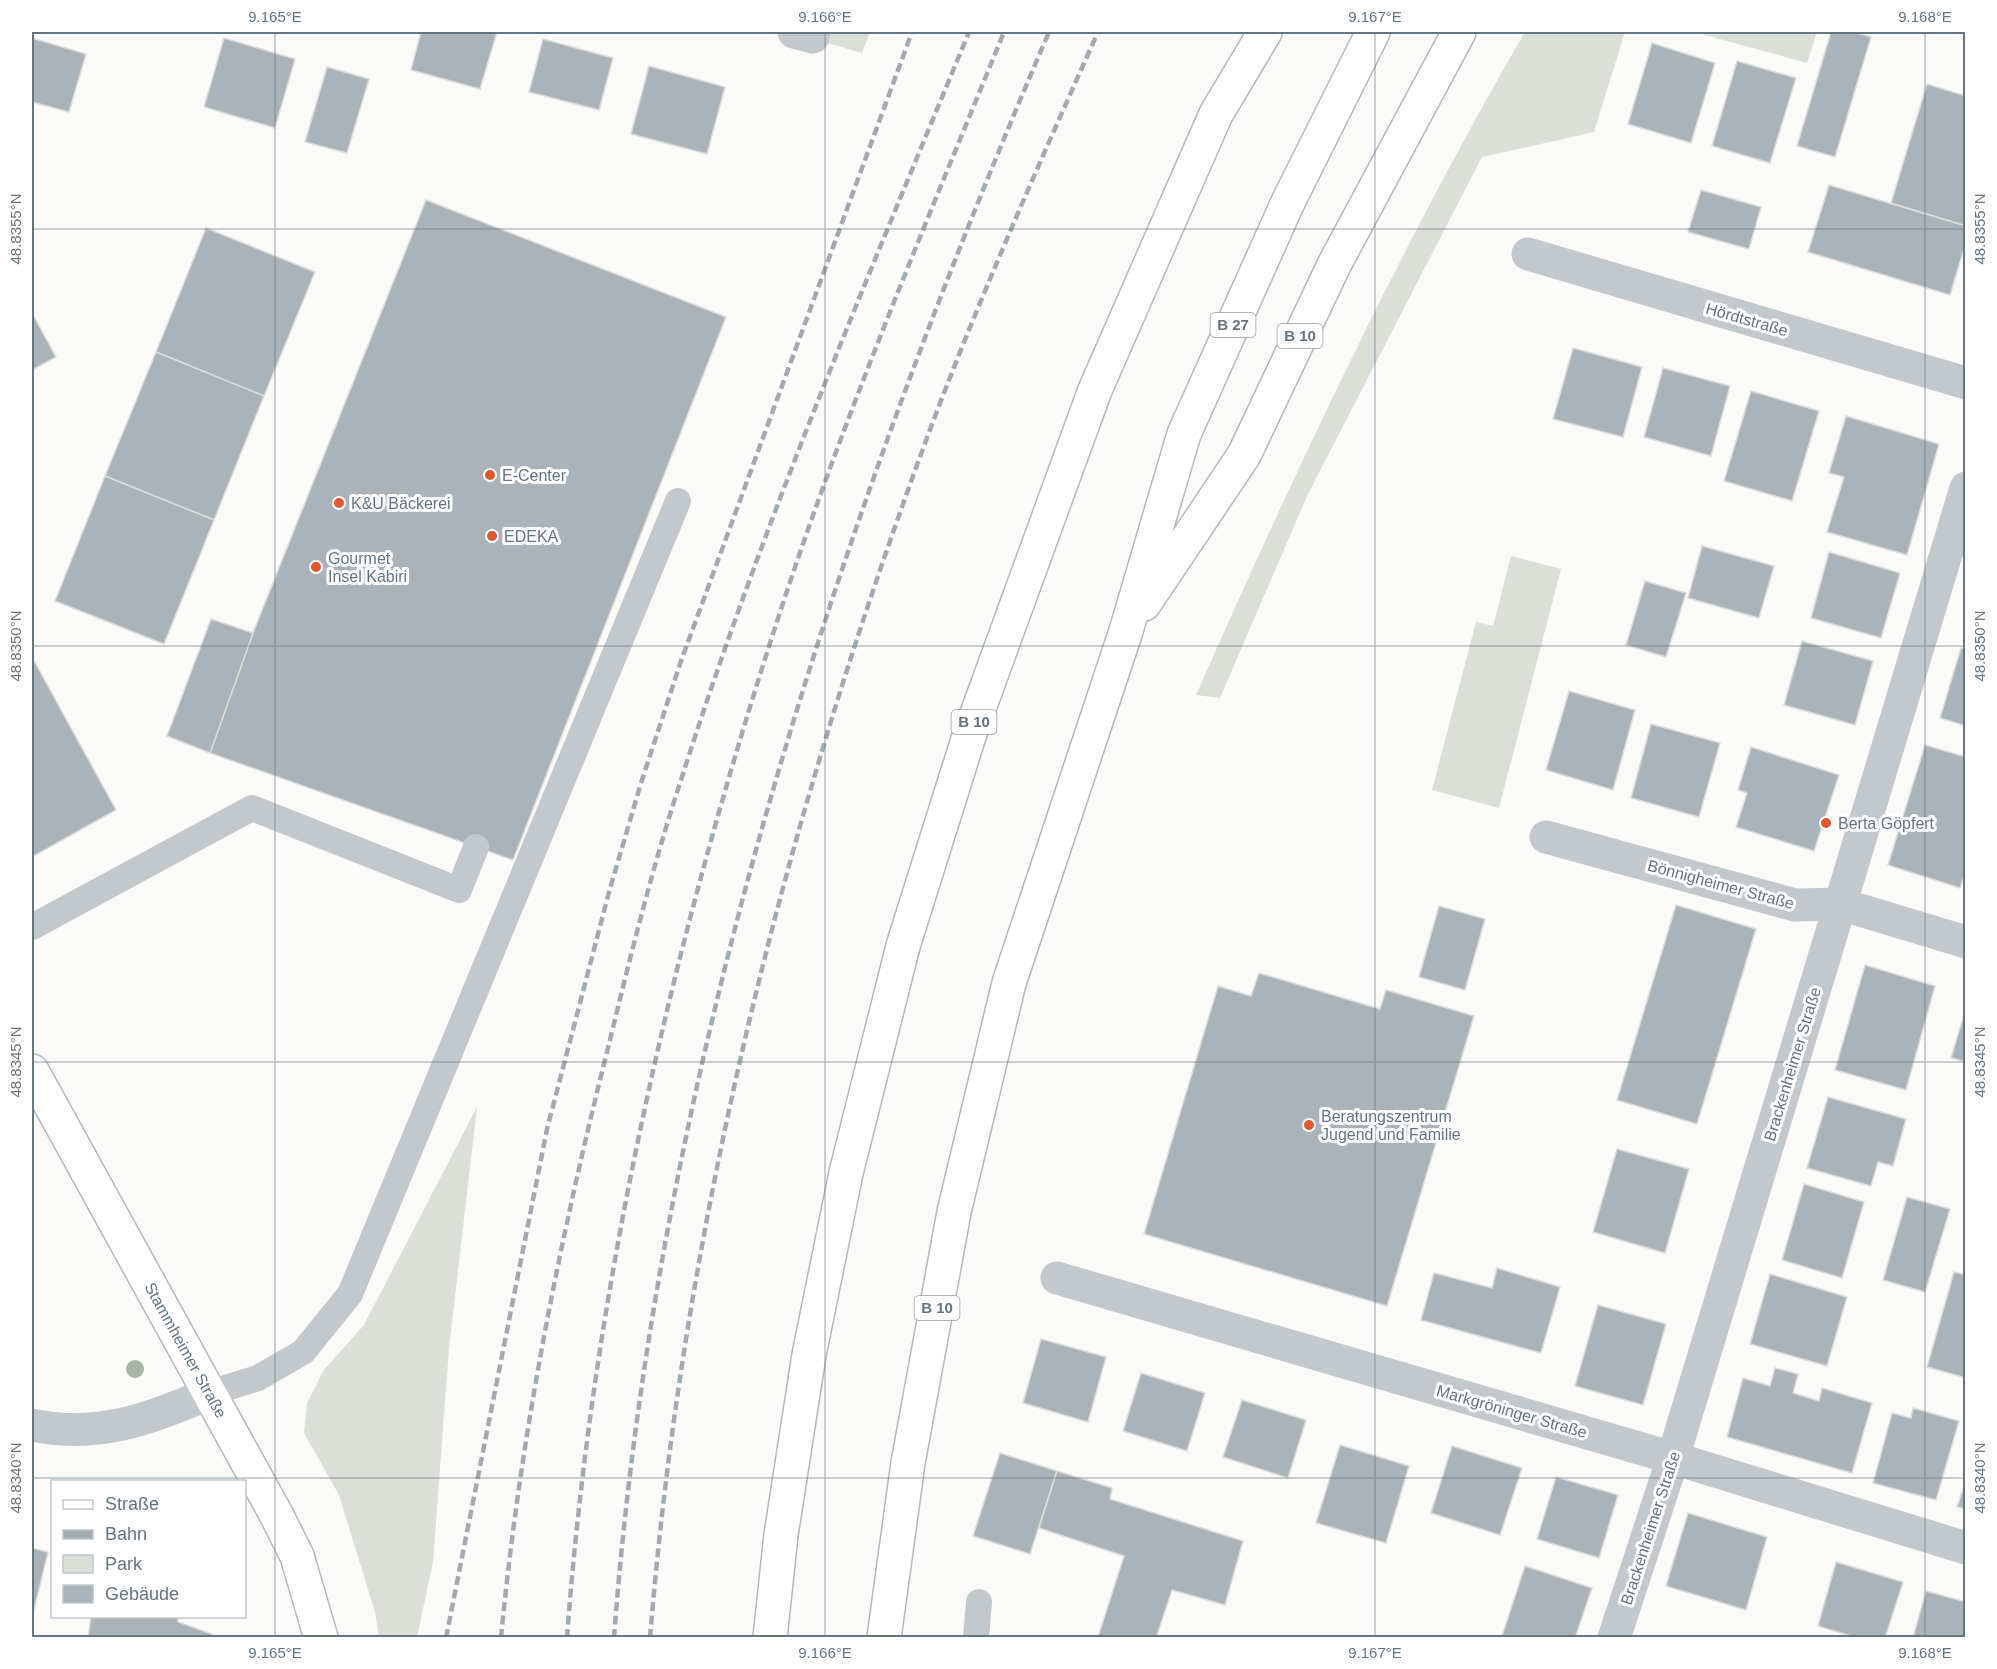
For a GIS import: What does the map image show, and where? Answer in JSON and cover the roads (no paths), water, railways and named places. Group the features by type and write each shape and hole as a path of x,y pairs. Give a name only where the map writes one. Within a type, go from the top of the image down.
{"main road":[{"name":"B 10","path":"770,1638 781,1535 809,1355 846,1173 903,946 970,733 1095,390 1216,114 1240,32"},
{"path":"1216,114 1265,32"},
{"name":"B 27","path":"1126,630 1184,434 1288,202 1373,32"},
{"name":"B 10","path":"884,1638 908,1463 954,1212 1009,983 1126,630 1244,455 1334,265 1459,32"},
{"name":"Stammheimer Straße","path":"32,1071 252,1467 297,1556 321,1638"}],"street":[{"name":"Hördtstraße","path":"1528,254 1965,383"},
{"name":"Brackenheimer Straße","path":"1614,1638 1673,1458 1965,488"},
{"name":"Bönnigheimer Straße","path":"1546,837 1795,905 1840,904 1965,942"},
{"name":"Markgröninger Straße","path":"1057,1278 1673,1458 1965,1548"},
{"path":"32,1425 59,1431 128,1425 161,1415 210,1393"}],"lane":[{"path":"210,1393 258,1378 303,1352 350,1294 678,501"},
{"path":"32,927 252,808 459,890 476,847"},
{"path":"976,1638 979,1602"}],"railway":[{"path":"446,1638 547,1129 609,892 641,783 681,661 912,32"},
{"path":"501,1638 519,1489 543,1341 590,1121 660,846 712,685 781,496 854,310 969,32"},
{"path":"567,1638 579,1505 597,1371 619,1238 645,1106 710,845 747,716 812,517 892,308 1004,32"},
{"path":"614,1638 636,1431 669,1225 712,1020 765,817 826,617 895,419 969,224 1049,32"},
{"path":"650,1638 666,1481 688,1324 717,1169 751,1015 790,862 834,710 937,411 1035,173 1098,32"}],"place":[{"name":"E-Center","path":"490,475"},
{"name":"K&U Bäckerei","path":"339,503"},
{"name":"EDEKA","path":"492,536"},
{"name":"Gourmet Insel Kabiri","path":"316,567"},
{"name":"Berta Göpfert","path":"1826,823"},
{"name":"Beratungszentrum Jugend und Familie","path":"1309,1125"}]}
